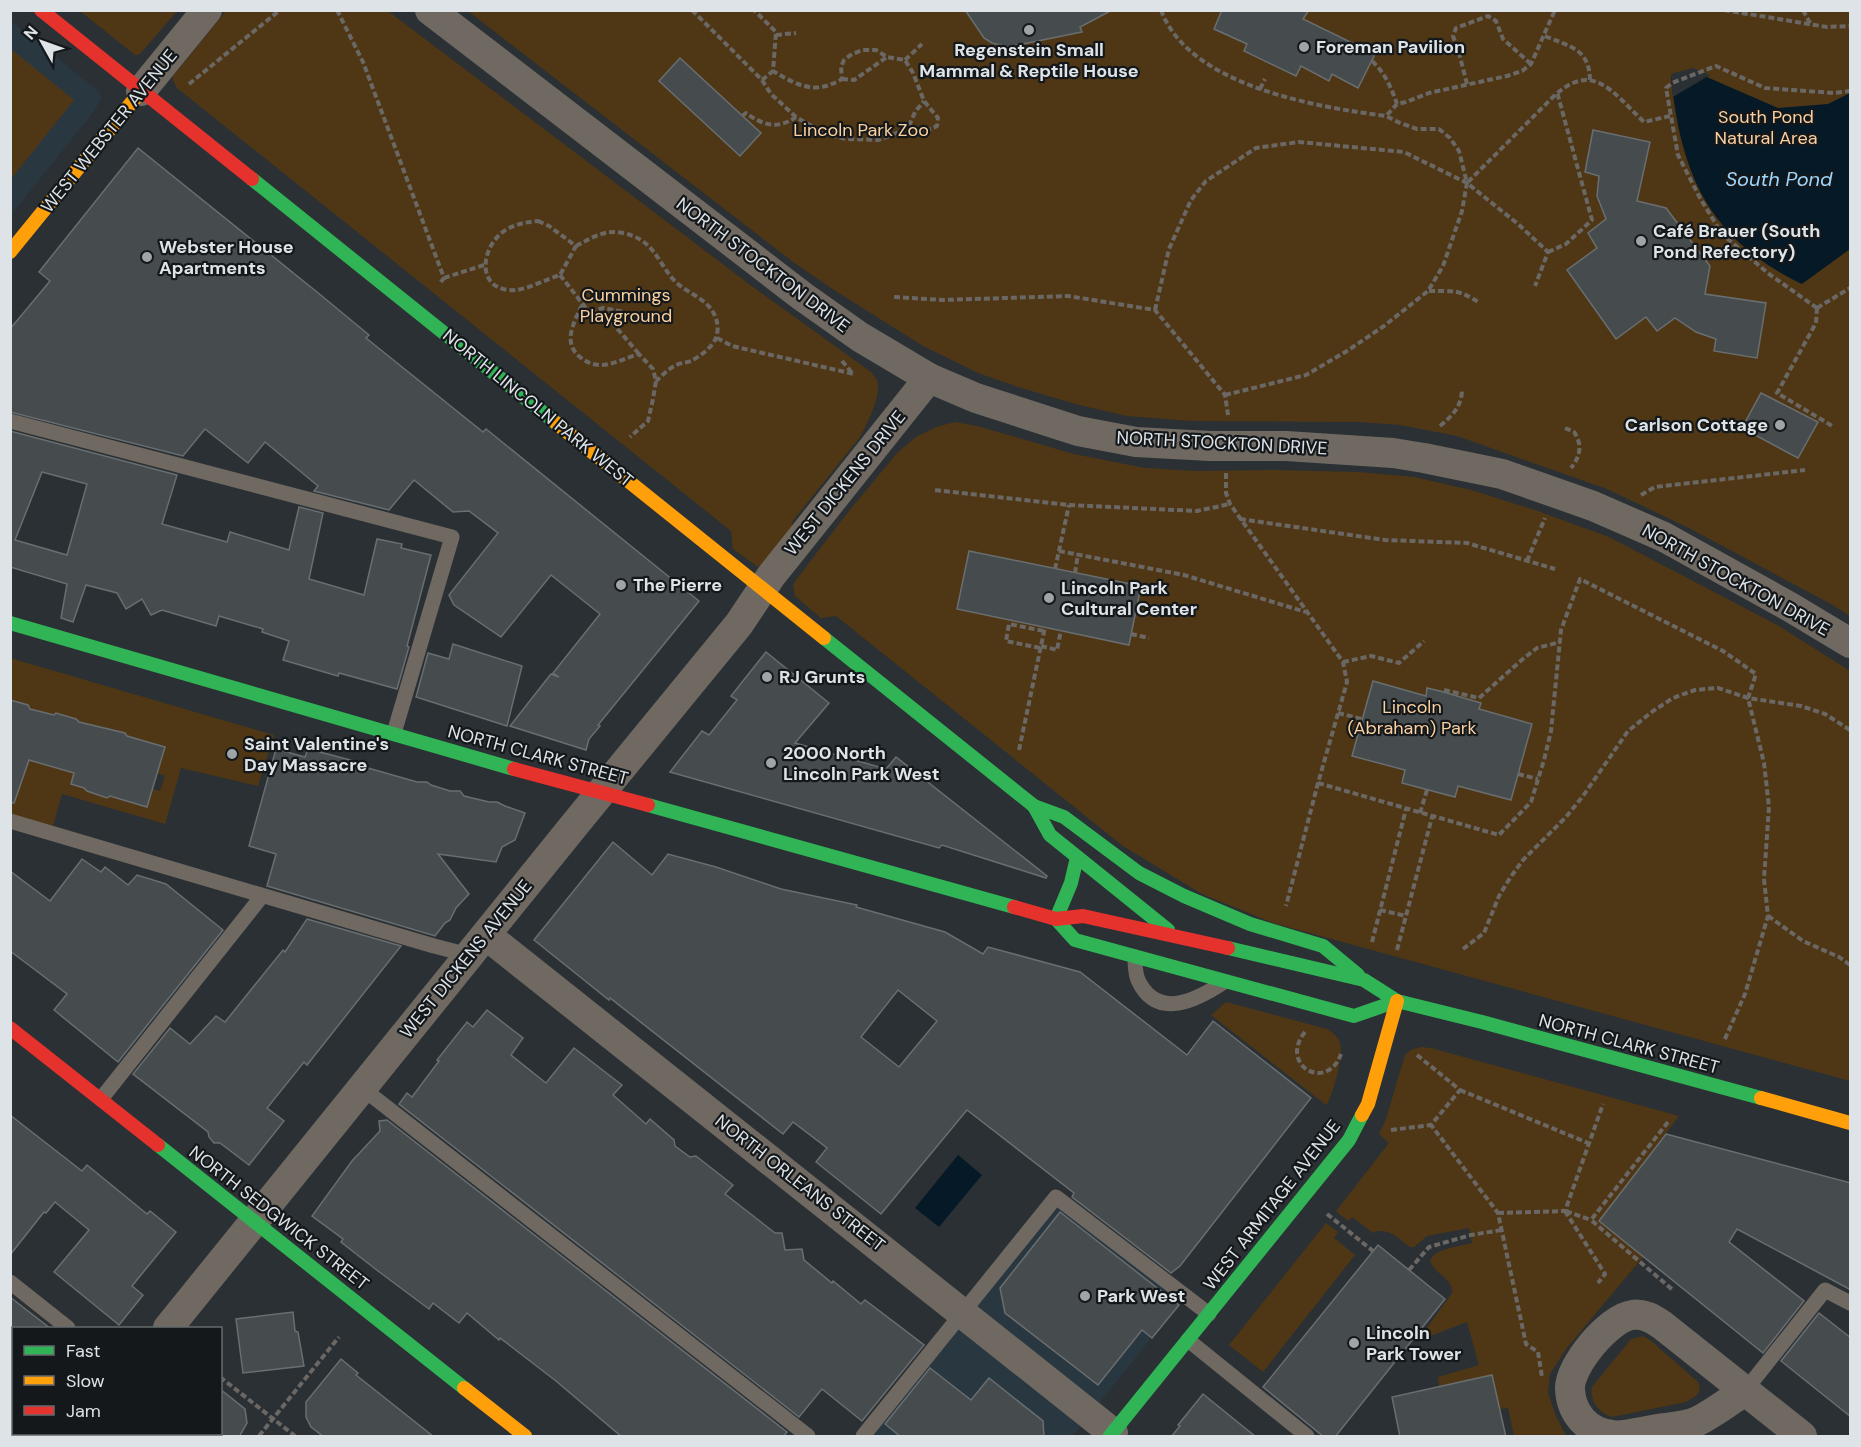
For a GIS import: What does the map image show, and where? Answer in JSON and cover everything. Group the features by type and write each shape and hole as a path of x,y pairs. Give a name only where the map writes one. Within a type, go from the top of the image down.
{"street":[{"name":"NORTH LINCOLN PARK WEST","path":"41,10 1034,806 1064,817 1139,873 1191,900 1250,924 1323,946 1364,980"},
{"name":"WEST WEBSTER AVENUE","path":"10,252 207,10"},
{"name":"NORTH STOCKTON DRIVE","path":"430,10 801,296 854,333 929,378 976,398 1078,431 1136,442 1210,446 1286,446 1393,453 1502,474 1593,506 1664,537 1851,643"},
{"name":"WEST DICKENS DRIVE","path":"763,588 929,378"},
{"name":"WEST DICKENS AVENUE","path":"170,1327 739,624 763,588"},
{"name":"NORTH CLARK STREET","path":"10,623 601,793 680,813 1056,919 1083,916 1364,980 1397,1001 1851,1123"},
{"name":"NORTH LINCOLN PARK WEST","path":"1034,806 1050,835 1174,935 1225,982"},
{"path":"1056,919 1071,883 1077,857"},
{"name":"NORTH CLARK STREET","path":"1056,919 1075,939 1354,1016 1397,1001"},
{"name":"NORTH ORLEANS STREET","path":"478,945 963,1313 1112,1435"},
{"name":"WEST ARMITAGE AVENUE","path":"1112,1435 1349,1140 1368,1104 1397,1001"},
{"name":"NORTH SEDGWICK STREET","path":"10,1028 525,1437"},
{"path":"1744,1392 1696,1422 1613,1436 1583,1424 1574,1408 1569,1387 1576,1367 1593,1343 1616,1321 1632,1315 1648,1316 1802,1437"}],"lane":[{"path":"10,421 452,537 394,733"},
{"path":"10,821 434,946 478,945"},
{"path":"101,1100 262,896"},
{"path":"1134,957 1137,978 1148,996 1172,1006 1203,996 1225,982"},
{"path":"362,1088 808,1437"},
{"path":"863,1437 1056,1197 1209,1314"},
{"path":"10,1282 66,1327"},
{"path":"1744,1392 1825,1290 1851,1303"},
{"path":"1188,1340 1307,1436"}],"path":[{"path":"189,84 280,10"},
{"path":"337,10 363,62 444,278"},
{"path":"692,10 762,80 771,94 796,117 825,134 846,139 879,140 909,126 915,112 924,101"},
{"path":"754,10 776,32 773,71 762,80"},
{"path":"1161,10 1166,24 1199,59 1245,83 1305,102 1386,116 1417,129 1439,129 1460,151 1467,183 1462,211 1443,266 1428,291 1384,326 1306,375 1225,395"},
{"path":"1386,116 1397,104 1429,93 1507,76 1532,64 1555,10"},
{"path":"1724,10 1811,25 1851,26"},
{"path":"1803,10 1811,25"},
{"path":"1467,84 1453,36 1456,28 1488,16 1496,21 1503,39 1532,64"},
{"path":"776,35 796,33"},
{"path":"1545,36 1583,53 1590,67 1590,80"},
{"path":"905,60 922,44"},
{"path":"842,79 841,67 844,60 863,50 876,50 887,57 905,60 924,101 938,118 937,126 929,131 920,131 909,126"},
{"path":"773,71 794,84 821,88 842,79 854,80 887,57"},
{"path":"1372,61 1387,79 1397,104"},
{"path":"1817,308 1769,274 1722,234 1677,155 1666,88 1672,83 1716,66 1765,88 1834,93 1851,91"},
{"path":"1260,89 1265,79"},
{"path":"1467,183 1557,92 1567,84 1579,79 1604,85 1644,122 1670,116"},
{"path":"1535,286 1548,252 1566,244 1593,220 1557,92"},
{"path":"742,116 746,112 759,122 770,125 787,123 796,117"},
{"path":"1155,310 1169,249 1191,200 1206,181 1256,148 1299,142 1404,152 1467,183 1518,224 1548,252"},
{"path":"576,246 549,226 538,221 523,222 501,234 488,252 484,265 489,278 501,288 513,290 527,288 537,282 560,275 576,246 601,233 612,231 638,238 654,250 673,279 709,306 717,324 717,338 704,352 691,361 676,365 656,381"},
{"path":"439,284 444,278 484,265"},
{"path":"560,275 582,305 589,312 609,319 653,369 656,381 648,421 630,437"},
{"path":"1817,308 1851,288"},
{"path":"1428,291 1464,293 1480,303"},
{"path":"894,297 943,300 1068,296 1155,310 1225,395 1228,415"},
{"path":"582,305 573,325 570,343 573,352 592,364 604,365 639,354"},
{"path":"1817,308 1816,323 1777,393 1834,427"},
{"path":"589,312 603,309 625,312"},
{"path":"717,338 732,346 854,374 837,356"},
{"path":"1440,426 1449,419 1459,405 1461,391"},
{"path":"1564,428 1574,432 1580,444 1577,460 1571,468"},
{"path":"1641,495 1655,487 1805,470"},
{"path":"1226,471 1226,493 1230,504 1343,663 1347,682 1285,907"},
{"path":"935,490 1069,505 1197,511 1230,504"},
{"path":"1055,569 1069,505"},
{"path":"1527,561 1546,514"},
{"path":"1240,519 1385,540 1467,543 1555,569"},
{"path":"1059,551 1184,575 1306,612"},
{"path":"1075,573 1078,554"},
{"path":"1318,783 1499,835 1531,802 1538,780 1551,731 1561,630 1580,579 1723,651 1756,674 1748,698 1764,763 1769,807 1764,879 1768,915 1745,994 1724,1041"},
{"path":"1019,750 1040,647 1045,629 1009,624 1006,641 1040,647 1057,650 1061,630"},
{"path":"1131,634 1149,638"},
{"path":"1343,663 1371,656 1399,663 1424,641"},
{"path":"1444,690 1479,698 1537,648 1560,642"},
{"path":"1463,949 1484,933 1499,896 1510,878 1584,796 1628,731 1673,698 1695,690 1718,688 1748,698 1801,706 1825,714 1851,730"},
{"path":"1338,713 1362,719"},
{"path":"1518,774 1538,780"},
{"path":"1420,813 1426,790"},
{"path":"1372,942 1406,809"},
{"path":"1397,950 1432,817"},
{"path":"1380,910 1406,916"},
{"path":"1768,915 1803,941 1851,965"},
{"path":"1312,1029 1305,1032 1297,1046 1296,1053 1302,1065 1314,1073 1328,1071 1334,1067 1341,1054"},
{"path":"1417,1055 1460,1090 1588,1143"},
{"path":"1390,1130 1431,1125 1460,1090"},
{"path":"1565,1211 1603,1104"},
{"path":"1591,1220 1668,1122"},
{"path":"1431,1125 1498,1214 1526,1344 1538,1352 1544,1386"},
{"path":"1498,1214 1565,1211 1591,1220 1674,1291"},
{"path":"1565,1211 1605,1274 1598,1283"},
{"path":"1325,1212 1373,1251"},
{"path":"1409,1270 1430,1247 1471,1235 1501,1230"},
{"path":"259,1437 339,1337"},
{"path":"222,1379 295,1437"}],"shaded area":[{"path":"11,21 92,86 100,93 101,99 95,110 11,215"},
{"path":"1058,1203 1182,1300 1073,1436 869,1436"}],"green space":[{"path":"80,11 177,11 139,55 135,55"},
{"name":"Cummings Playground","path":"226,11 388,11 757,290 871,372 877,380 877,393 873,409 860,437 792,522 794,536 780,553 758,567 733,549 731,531 177,88 173,76"},
{"path":"468,11 1850,11 1850,616 1689,528 1607,489 1457,436 1400,425 1358,422 1191,421 1127,416 1079,405 978,373 923,346 793,262"},
{"path":"10,49 74,100 11,179"},
{"name":"Lincoln (Abraham) Park","path":"955,422 977,426 1074,454 1145,468 1196,471 1359,472 1414,477 1471,490 1609,537 1779,626 1850,671 1850,1081 1273,923 1202,894 1123,846 836,616 821,618 795,596 793,585 796,580 898,452 916,437 936,427"},
{"path":"10,658 274,735 258,786 181,768 165,824 62,794 53,826 11,814 11,768 29,760 74,773 72,784 107,798 110,796 147,807 153,789 160,791 165,776 157,773 164,747 127,736 125,733 30,709 28,705 11,700"},
{"path":"1226,1002 1327,1029 1335,1035 1341,1049 1339,1065 1335,1084 1326,1105 1211,1015"},
{"path":"1421,1047 1679,1116 1599,1221 1643,1257 1566,1349 1550,1374 1548,1393 1566,1436 1514,1436 1508,1408 1500,1409 1492,1375 1439,1387 1438,1377 1479,1365 1467,1322 1425,1338 1423,1333 1452,1293 1450,1283 1435,1269 1430,1260 1438,1252 1472,1243 1469,1228 1427,1236 1414,1247 1410,1247 1393,1234 1383,1231 1373,1233 1352,1217 1348,1221 1336,1211 1389,1143 1379,1134 1386,1119 1405,1055"},
{"path":"1326,1223 1338,1232 1334,1238 1355,1255 1263,1372 1229,1345"},
{"path":"1643,1336 1698,1382 1700,1390 1696,1396 1686,1402 1612,1417 1596,1406 1592,1397 1592,1387 1631,1339"}],"water":[{"name":"South Pond","path":"1693,71 1778,108 1828,104 1850,93 1850,249 1802,284 1770,266 1744,247 1722,225 1705,201 1692,174 1683,145 1671,77"},
{"path":"958,1155 982,1175 939,1227 915,1208"}],"pier":[{"path":"1693,68 1710,75 1673,97 1671,74"}],"building":[{"name":"Regenstein Small Mammal & Reptile House","path":"965,10 1112,10 1080,27 1082,32 1008,47 992,43 984,38"},
{"name":"Foreman Pavilion","path":"1222,10 1309,10 1303,19 1375,54 1358,88 1332,74 1329,81 1301,66 1296,76 1244,51 1247,44 1214,29"},
{"path":"680,58 761,133 740,156 659,81"},
{"name":"Café Brauer (South Pond Refectory)","path":"1593,130 1650,142 1637,201 1666,208 1710,266 1705,294 1766,303 1757,358 1714,351 1716,339 1696,332 1675,318 1657,331 1646,317 1616,339 1567,270 1597,248 1588,233 1606,219 1597,196 1599,176 1585,172"},
{"path":"138,148 369,335 366,338 483,432 486,429 699,601 598,725 600,726 589,739 586,750 510,726 551,674 559,677 553,673 600,614 551,575 501,637 454,605 449,595 498,533 469,511 453,512 414,480 389,510 314,491 318,486 265,442 248,463 205,429 183,456 10,412 10,329 50,281 39,272"},
{"name":"Carlson Cottage","path":"1761,393 1818,422 1798,458 1742,428"},
{"path":"10,431 177,475 162,524 227,542 230,532 289,550 299,507 323,513 309,579 364,595 377,539 402,544 401,548 431,555 397,689 339,673 338,676 283,660 289,641 262,632 263,629 219,616 216,626 162,610 151,615 142,599 126,609 117,593 86,585 73,622 61,618 67,584 10,567","holes":["42,472 87,484 67,555 15,540"]},
{"name":"Lincoln Park Cultural Center","path":"969,551 1141,586 1129,645 957,609"},
{"path":"453,644 522,666 507,726 416,697 428,653 449,659"},
{"name":"2000 North Lincoln Park West","path":"766,652 829,703 795,743 886,769 896,757 1047,876 1046,878 942,845 939,848 670,772 702,731 709,735 737,700 731,696"},
{"path":"1373,681 1426,696 1427,688 1440,691 1481,703 1479,709 1532,724 1511,800 1458,786 1455,797 1402,783 1405,770 1352,756"},
{"path":"10,700 28,705 30,709 54,715 56,713 165,747 147,807 87,791 71,784 74,773 29,760 14,803 10,802"},
{"path":"276,749 305,757 308,749 362,763 361,766 417,782 427,782 450,791 460,791 464,796 497,802 525,813 515,840 502,847 496,862 438,854 469,894 435,936 267,886 276,854 249,846"},
{"path":"613,842 652,875 668,854 781,889 857,905 856,907 945,932 983,954 988,947 1080,972 1187,1055 1213,1021 1311,1098 1180,1266 1171,1273 1072,1197 1074,1193 967,1110 881,1214 816,1162 827,1148 793,1122 783,1134 534,940","holes":["898,990 937,1021 899,1067 861,1037"]},
{"path":"82,859 101,872 105,867 128,885 137,875 166,884 223,930 118,1062 54,1010 67,994 10,951 10,871 50,901"},
{"path":"307,919 401,946 307,1065 304,1062 267,1108 284,1121 249,1165 220,1143 214,1143 208,1132 133,1074 170,1028 190,1044 216,1016 225,1022 283,950 285,952"},
{"path":"487,1010 523,1038 511,1055 546,1083 574,1048 622,1085 613,1095 646,1124 650,1119 674,1140 675,1146 690,1157 696,1156 733,1185 725,1194 775,1233 782,1233 785,1250 802,1249 804,1260 832,1283 833,1281 861,1304 865,1300 924,1345 862,1421 822,1389 799,1417 399,1104 407,1093 412,1097 467,1022 473,1027"},
{"path":"10,1115 82,1171 87,1165 147,1214 150,1211 176,1232 132,1286 143,1295 119,1325 54,1272 89,1230 55,1202 46,1213 44,1212 10,1255"},
{"path":"387,1120 787,1432 783,1437 622,1437 556,1381 500,1338 499,1340 467,1313 459,1323 433,1303 429,1309 378,1271 341,1242 343,1239 312,1216 352,1161 380,1131 379,1121"},
{"path":"1666,1134 1851,1183 1851,1290 1737,1229 1729,1242 1804,1301 1763,1353 1599,1221"},
{"name":"Park West","path":"1060,1212 1179,1305 1152,1338 1142,1330 1098,1385 1005,1313 1000,1288"},
{"name":"Lincoln Park Tower","path":"1378,1245 1445,1299 1335,1437 1324,1437 1263,1387"},
{"path":"10,1297 48,1327 12,1327 10,1329"},
{"path":"293,1312 295,1331 298,1332 304,1366 243,1373 236,1319"},
{"path":"1819,1313 1851,1338 1851,1417 1781,1361"},
{"path":"341,1359 358,1373 356,1375 434,1437 324,1437 311,1427 306,1417 306,1402"},
{"path":"930,1368 971,1400 989,1378 1043,1421 1044,1437 901,1437 885,1424"},
{"path":"1492,1375 1506,1437 1400,1437 1392,1397"},
{"path":"222,1391 245,1409 247,1423 239,1437 220,1437 222,1435"},
{"path":"1203,1394 1256,1437 1171,1437"}],"traffic: fast":[{"path":"252,179 556,423"},
{"path":"10,623 514,769"},
{"path":"824,638 1034,806 1064,817 1139,873 1184,896 1250,924 1323,946 1358,975"},
{"path":"648,805 1014,907"},
{"path":"1034,806 1050,835 1168,930"},
{"path":"1056,919 1071,883 1077,857"},
{"path":"1056,919 1075,940 1354,1016 1397,1001"},
{"path":"1228,948 1364,980 1397,1001 1761,1098"},
{"path":"1110,1436 1349,1140 1362,1115"},
{"path":"158,1145 464,1388"}],"traffic: slow":[{"path":"10,252 141,91"},
{"path":"556,423 824,638"},
{"path":"1362,1115 1368,1104 1397,1001"},
{"path":"1761,1098 1850,1123"},
{"path":"464,1388 525,1436"}],"traffic: jam":[{"path":"41,10 252,179"},
{"path":"514,769 648,805"},
{"path":"1014,907 1056,919 1083,916 1228,948"},
{"path":"10,1028 158,1145"}],"place":[{"name":"Regenstein Small Mammal & Reptile House","path":"1029,30"},
{"name":"Foreman Pavilion","path":"1304,47"},
{"name":"Café Brauer (South Pond Refectory)","path":"1641,241"},
{"name":"Webster House Apartments","path":"147,257"},
{"name":"Carlson Cottage","path":"1780,425"},
{"name":"The Pierre","path":"621,585"},
{"name":"Lincoln Park Cultural Center","path":"1049,598"},
{"name":"RJ Grunts","path":"767,677"},
{"name":"Saint Valentine's Day Massacre","path":"232,754"},
{"name":"2000 North Lincoln Park West","path":"771,763"},
{"name":"Park West","path":"1085,1296"},
{"name":"Lincoln Park Tower","path":"1354,1343"}],"park label":[{"name":"South Pond Natural Area","path":"1766,127"},
{"name":"Lincoln Park Zoo","path":"861,130"}]}
